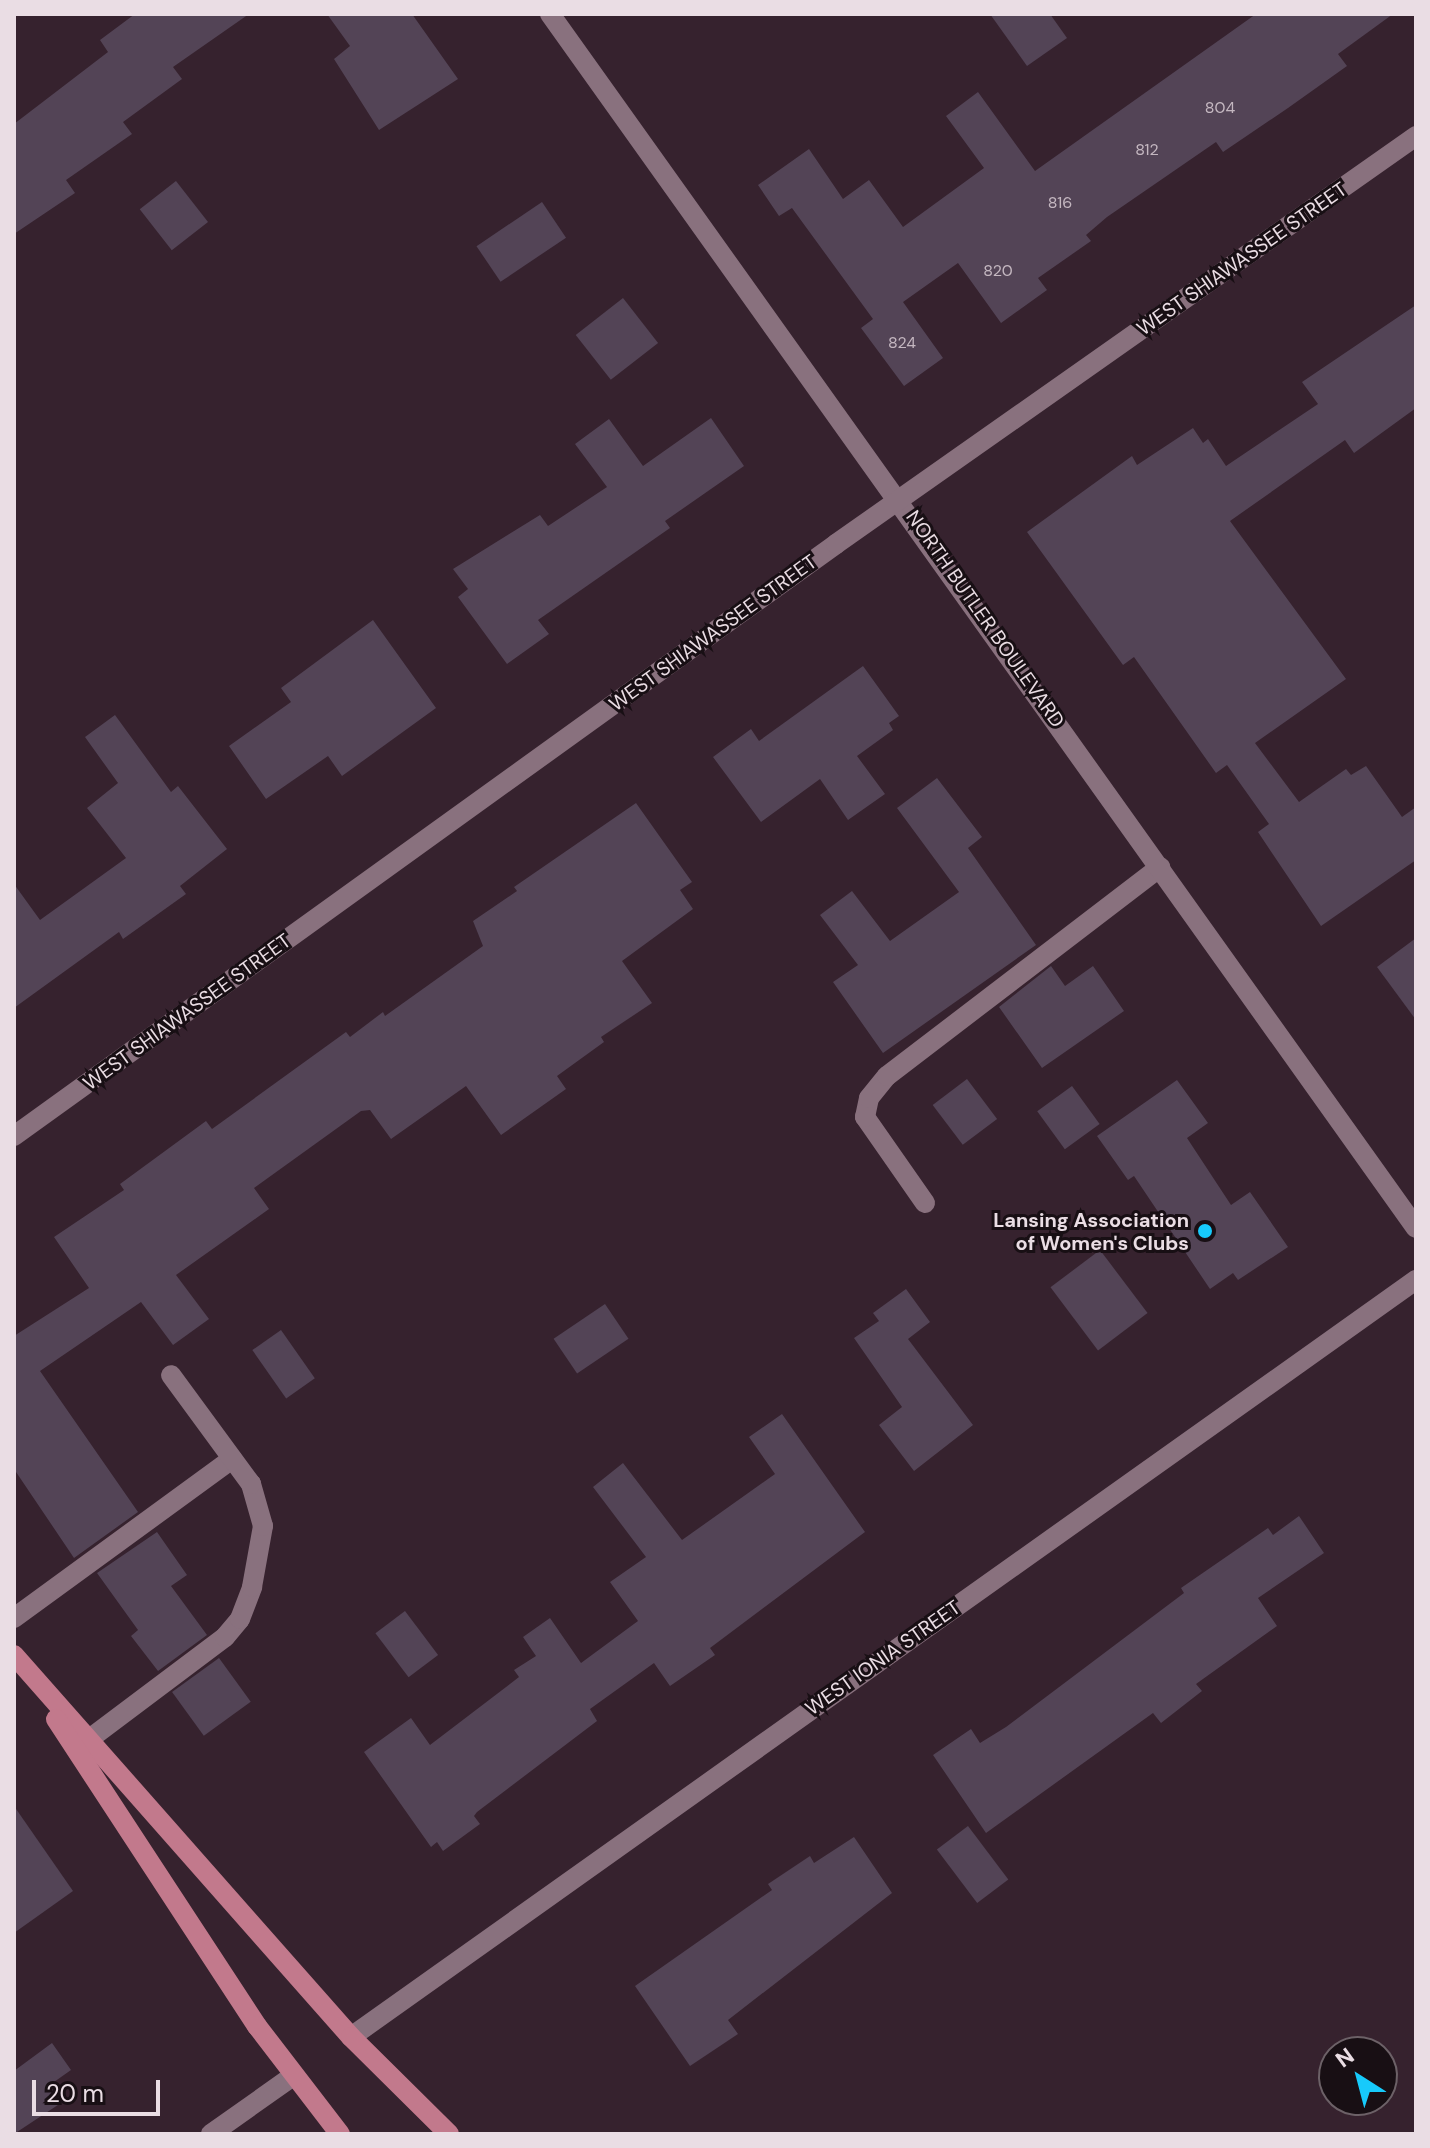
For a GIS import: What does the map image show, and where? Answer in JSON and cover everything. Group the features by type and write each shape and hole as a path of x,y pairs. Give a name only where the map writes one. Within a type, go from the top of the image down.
{"main road":[{"path":"14,1655 351,2037 449,2134"},
{"path":"14,1655 293,2076 340,2134"}],"street":[{"name":"NORTH BUTLER BOULEVARD","path":"550,14 899,498 1416,1228"},
{"name":"WEST SHIAWASSEE STREET","path":"14,1136 899,498 1416,136"},
{"path":"925,1203 865,1117 869,1098 887,1076 1160,867"},
{"name":"WEST IONIA STREET","path":"351,2037 1416,1280"},
{"path":"88,1740 225,1637 240,1619 252,1587 263,1526 251,1484 171,1375"},
{"path":"14,1618 232,1459"},
{"path":"211,2134 293,2076"}],"building":[{"path":"135,14 249,14 173,67 182,79 123,122 132,134 66,180 75,193 14,234 14,124 108,52 100,40"},
{"path":"327,14 412,14 458,79 379,130 334,59 350,46"},
{"path":"990,14 1050,14 1067,38 1027,66"},
{"path":"1256,14 1393,14 1338,54 1347,66 1288,108 1223,152 1216,142 1107,217 1086,235 1091,241 1038,278 1047,290 1001,323 958,263 903,302 943,358 904,386 861,328 873,319 792,208 779,216 758,185 809,149 843,199 869,180 903,227 984,168 946,116 978,92 1035,171"},
{"path":"176,181 208,222 172,250 140,209"},
{"path":"542,202 566,238 501,282 477,246"},
{"path":"623,298 658,343 611,380 576,335"},
{"path":"1416,305 1416,408 1354,453 1345,440 1230,521 1346,679 1255,743 1299,802 1346,769 1351,775 1366,766 1402,817 1416,807 1416,860 1321,926 1258,832 1269,824 1227,765 1216,773 1134,657 1123,665 1027,532 1132,456 1137,465 1193,428 1203,443 1208,439 1226,466 1318,404 1302,382"},
{"path":"711,418 744,466 665,521 670,528 538,620 549,634 507,664 458,597 468,589 453,569 540,515 548,526 607,487 575,444 609,419 643,466"},
{"path":"373,620 436,708 342,776 328,756 266,799 229,746 291,702 281,688"},
{"path":"863,666 899,716 889,723 893,730 857,756 885,794 848,820 820,779 761,822 713,757 751,729 759,741"},
{"path":"115,715 171,792 178,786 227,849 180,886 186,894 123,939 119,932 14,1008 14,884 40,920 126,858 87,808 118,783 85,737"},
{"path":"937,778 982,837 968,848 1036,945 883,1053 833,982 858,965 820,915 852,891 890,941 959,892 897,808"},
{"path":"636,803 692,882 680,890 693,909 622,961 652,1003 601,1037 604,1042 557,1076 566,1089 501,1135 466,1086 391,1139 370,1110 361,1111 254,1188 269,1209 176,1275 209,1319 173,1345 141,1302 40,1371 138,1512 74,1558 14,1469 14,1336 89,1288 54,1237 124,1190 120,1184 206,1121 212,1129 346,1032 350,1037 383,1012 385,1016 483,946 473,921 517,891 514,887"},
{"path":"1416,938 1416,1020 1377,967"},
{"path":"1051,966 1065,986 1093,966 1124,1011 1042,1068 999,1007"},
{"path":"967,1079 997,1119 963,1145 933,1105"},
{"path":"1177,1080 1208,1123 1187,1138 1231,1205 1250,1192 1288,1247 1238,1280 1233,1273 1210,1289 1134,1176 1128,1180 1097,1136"},
{"path":"1072,1086 1100,1124 1065,1149 1037,1111"},
{"path":"1100,1250 1148,1313 1098,1350 1050,1287"},
{"path":"906,1289 930,1322 908,1339 973,1425 914,1471 879,1425 902,1407 854,1338 879,1321 873,1313"},
{"path":"605,1304 628,1339 577,1373 554,1339"},
{"path":"281,1330 315,1378 286,1398 252,1350"},
{"path":"782,1414 865,1532 710,1648 715,1655 670,1686 654,1663 590,1709 597,1721 477,1812 474,1816 480,1824 443,1851 437,1842 431,1847 364,1752 411,1718 430,1745 519,1677 514,1670 536,1656 523,1637 550,1618 581,1663 638,1621 610,1582 646,1557 593,1487 623,1463 682,1540 775,1474 749,1437"},
{"path":"1299,1516 1324,1553 1258,1598 1277,1626 1196,1684 1202,1691 1161,1723 1153,1713 986,1833 933,1755 971,1729 980,1743 1006,1727 1184,1593 1181,1588 1268,1528 1273,1535"},
{"path":"157,1532 187,1575 171,1586 207,1635 158,1671 131,1636 138,1630 97,1573"},
{"path":"405,1611 438,1655 409,1677 375,1633"},
{"path":"219,1658 251,1702 204,1736 172,1692"},
{"path":"14,1806 73,1891 14,1933"},
{"path":"968,1826 1008,1880 977,1903 937,1849"},
{"path":"854,1837 892,1893 728,2020 738,2034 690,2066 635,1986 772,1890 768,1884 810,1856 814,1863"},
{"path":"52,2043 71,2070 54,2082 67,2099 14,2134 14,2071"}],"place":[{"name":"Lansing Association of Women's Clubs","path":"1205,1231"}]}
